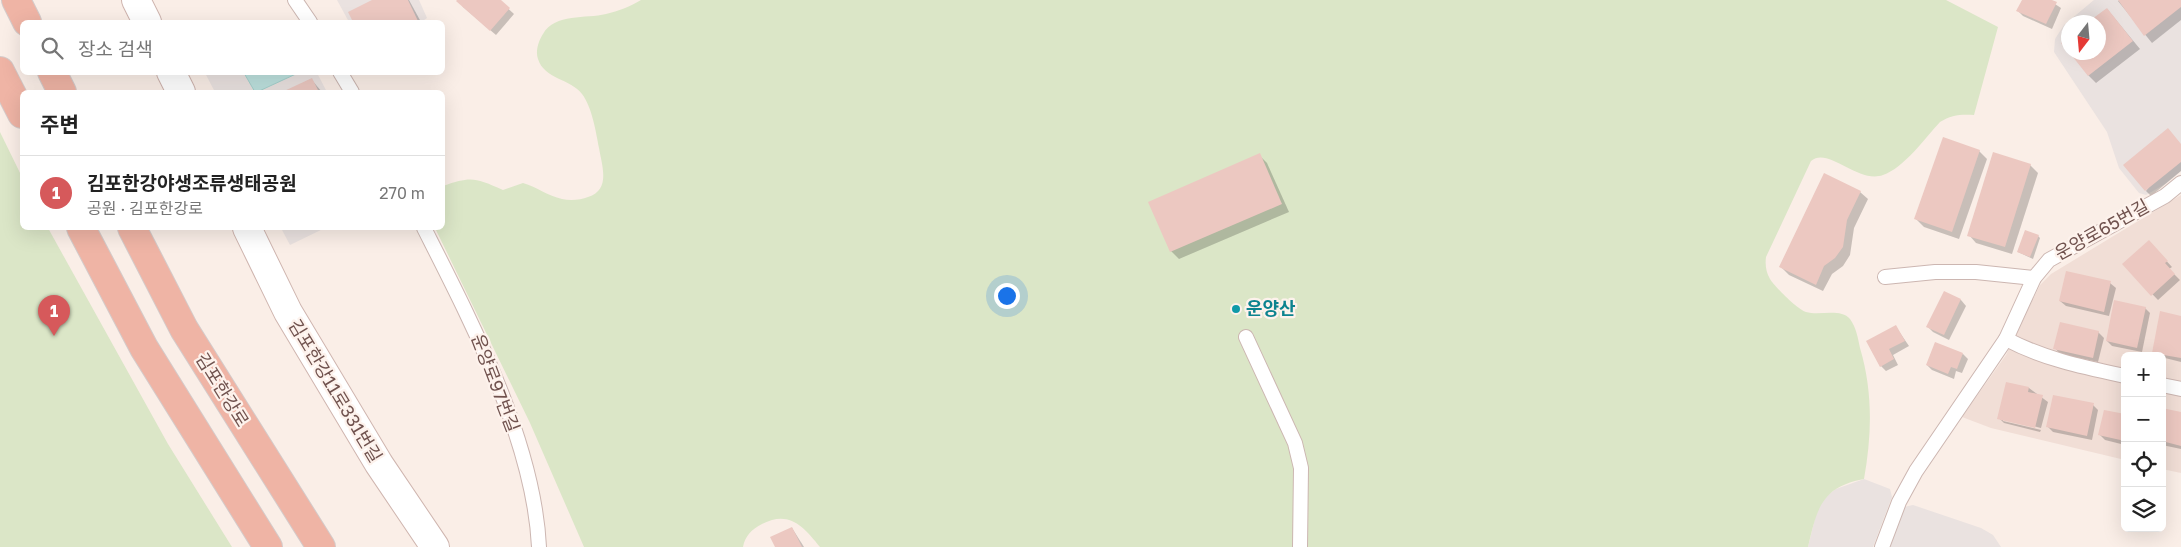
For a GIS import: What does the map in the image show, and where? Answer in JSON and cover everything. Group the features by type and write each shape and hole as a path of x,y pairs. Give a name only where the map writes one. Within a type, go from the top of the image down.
{"highway":[{"path":"16,0 26,20"},
{"path":"0,71 20,110"},
{"path":"54,75 61,90"},
{"path":"83,230 144,348 268,547"},
{"name":"김포한강로","path":"133,230 184,329 321,547"}],"main road":[{"path":"136,0 146,20"},
{"path":"172,75 180,90"},
{"name":"김포한강11로331번길","path":"248,230 288,312 379,464 435,547"}],"lane":[{"path":"296,0 309,20"},
{"path":"342,75 351,90"},
{"name":"운양로65번길","path":"1882,547 1899,502 1916,471 2006,340 2034,278 2049,260 2165,196 2181,183"},
{"name":"운양로97번길","path":"425,230 470,320 519,447 530,484 539,547"},
{"path":"1885,277 1935,272 1976,272 2034,278"},
{"path":"1246,336 1297,452 1301,468 1300,547"},
{"path":"2006,340 2030,352 2059,362 2121,375"},
{"path":"2166,386 2181,389"}],"shaded area":[{"path":"337,0 419,0 427,18 424,20 348,20"},
{"path":"2094,0 2181,0 2181,171 2165,184 2146,195 2139,193 2119,168 2107,132 2054,52 2055,39 2061,30 2061,60 2106,60 2106,15 2076,15"},
{"path":"206,75 318,75 326,90 214,90"},
{"path":"2181,195 2181,473 2166,470 2166,352 2121,352 2121,459 1991,428 1962,417 2006,355 2040,285 2051,274"},
{"path":"282,230 321,230 290,245"},
{"path":"1864,479 1890,489 1892,497 1873,547 1808,547 1817,510 1825,497 1836,489"},
{"path":"1913,505 1981,528 1993,535 2001,547 1887,547 1904,507"}],"green space":[{"path":"641,0 1946,0 1998,27 1974,115 1956,116 1940,122 1899,166 1883,175 1873,176 1864,174 1826,158 1818,158 1811,161 1766,257 1766,268 1770,279 1781,292 1802,310 1811,313 1836,313 1850,319 1856,333 1867,381 1870,429 1864,479 1838,488 1823,502 1814,521 1808,547 820,547 795,522 780,519 772,520 755,528 747,536 743,547 584,547 530,423 436,230 445,230 445,185 461,181 479,181 503,190 523,183 552,196 568,200 585,198 595,194 600,189 603,170 595,127 585,99 577,89 546,71 541,66 537,53 543,34 548,27 555,23 572,18 611,13"},
{"path":"0,132 20,173 20,230 49,230 168,444 232,547 0,547"}],"water":[{"path":"245,75 294,75 261,90 254,90"}],"building":[{"path":"372,0 408,0 418,20 352,20 348,12"},
{"path":"457,0 501,0 510,8 490,31"},
{"path":"2022,0 2052,0 2057,2 2046,24 2016,11"},
{"path":"2118,0 2181,0 2181,7 2144,36"},
{"path":"2107,8 2133,41 2088,76 2075,60 2106,60 2106,15 2098,15"},
{"path":"312,78 318,90 286,90"},
{"path":"2168,128 2181,144 2181,162 2145,191 2123,165"},
{"path":"1943,137 1980,150 1952,232 1914,219"},
{"path":"1993,152 2031,164 2005,247 1967,236"},
{"path":"1260,153 1282,204 1170,252 1148,202"},
{"path":"1824,173 1861,191 1847,220 1843,247 1835,258 1824,266 1816,285 1779,267"},
{"path":"2025,230 2039,235 2030,257 2017,252"},
{"path":"2149,240 2168,261 2165,263 2175,274 2151,296 2122,264"},
{"path":"2066,271 2111,281 2104,312 2059,301"},
{"path":"1944,291 1961,299 1944,335 1926,327"},
{"path":"2114,300 2146,307 2137,348 2106,341"},
{"path":"2160,311 2181,316 2181,358 2166,355 2166,352 2152,352"},
{"path":"2060,322 2099,331 2093,358 2053,349"},
{"path":"1896,325 1905,341 1889,349 1894,359 1880,367 1866,341"},
{"path":"1935,342 1963,353 1957,369 1951,367 1948,374 1926,365"},
{"path":"2006,382 2029,387 2028,392 2043,395 2035,428 1997,419"},
{"path":"2053,395 2094,403 2087,436 2046,427"},
{"path":"2166,409 2181,412 2181,446 2166,442"},
{"path":"2104,410 2121,413 2121,440 2098,435"},
{"path":"792,527 802,547 775,547 770,537"}],"place":[{"name":"운양산","path":"1236,309"},
{"name":"김포한강야생조류생태공원","path":"54,336"}]}
